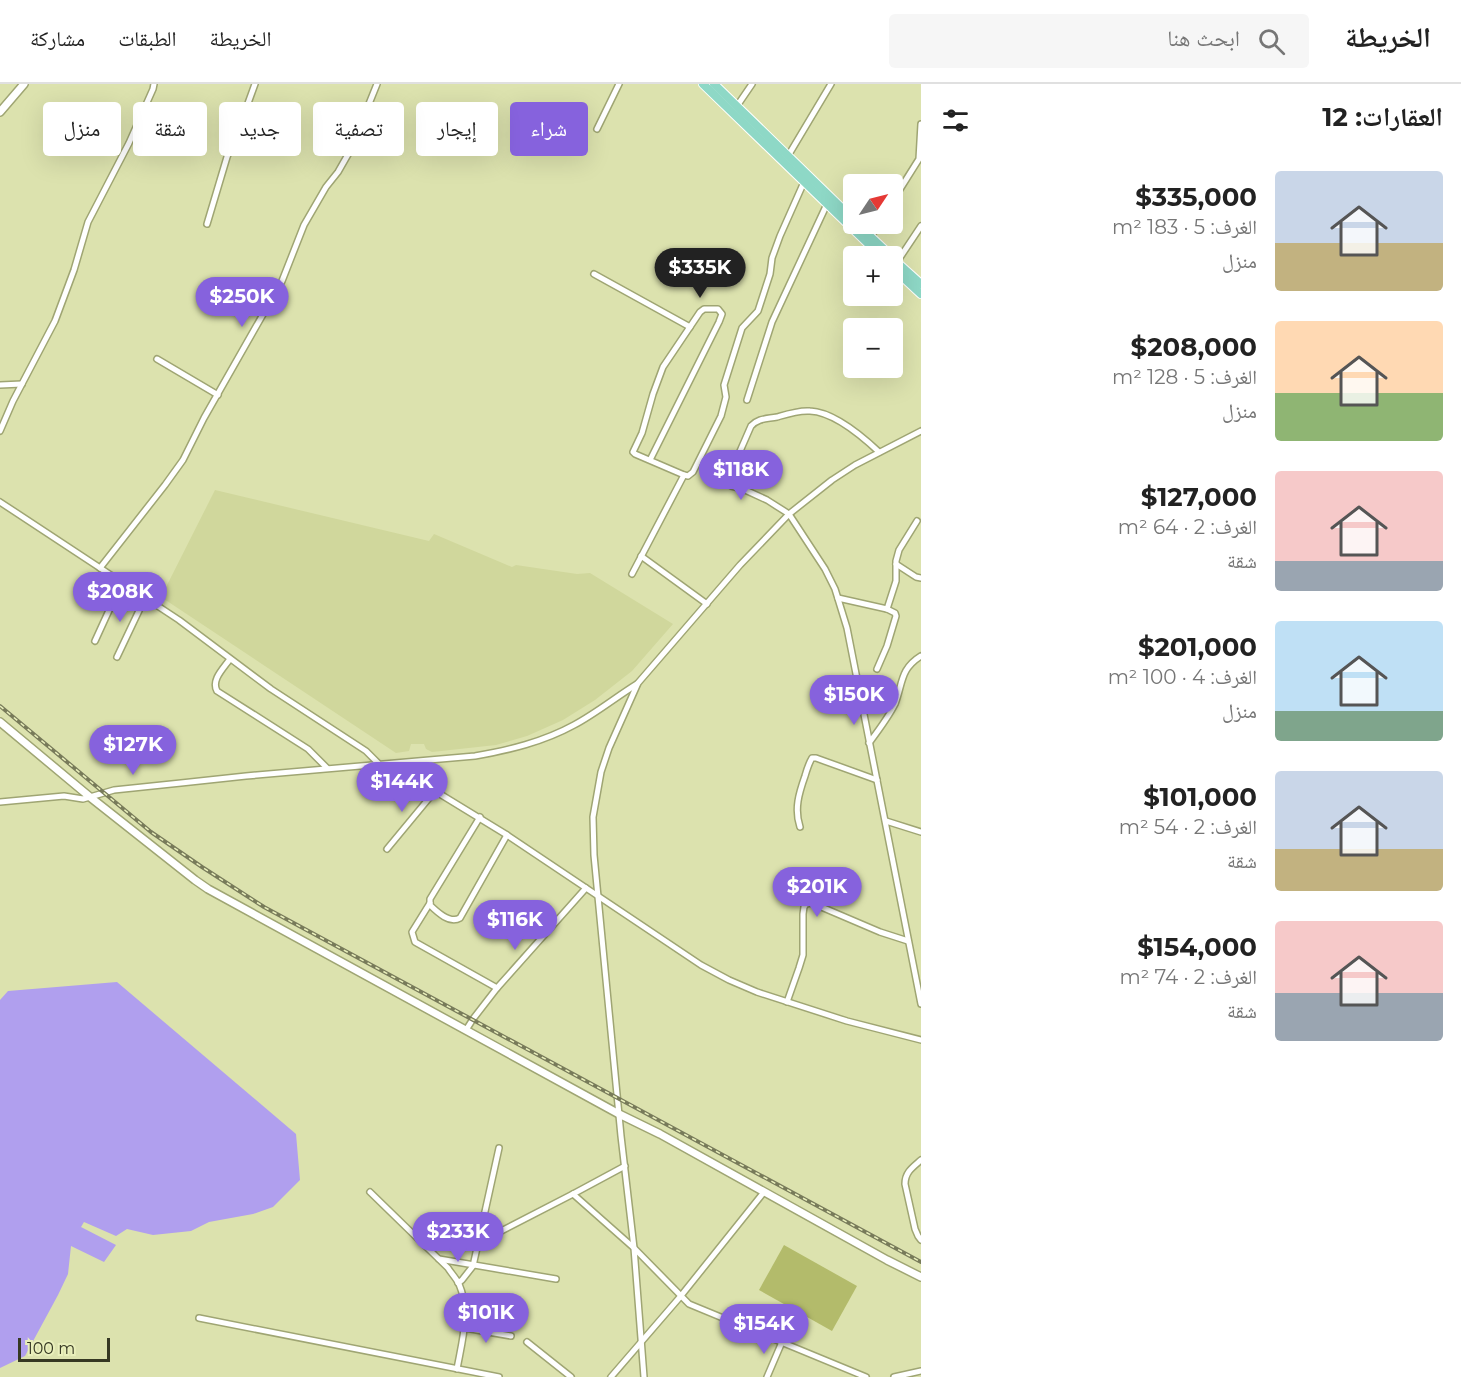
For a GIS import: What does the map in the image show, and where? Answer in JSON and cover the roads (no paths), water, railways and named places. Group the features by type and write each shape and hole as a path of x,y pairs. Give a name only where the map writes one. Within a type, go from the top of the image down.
{"main road":[{"path":"703,84 871,246"},
{"path":"714,84 843,209"},
{"path":"868,234 879,246"},
{"path":"903,269 921,284"},
{"path":"903,273 921,294"}],"street":[{"path":"0,112 24,84"},
{"path":"0,431 55,321 74,270 88,222 129,143 154,84"},
{"path":"207,224 227,156 255,84"},
{"path":"100,568 183,460 282,281 304,225 350,151 377,84"},
{"path":"597,129 619,84"},
{"path":"737,106 752,84"},
{"path":"788,156 831,84"},
{"path":"903,184 919,159 921,124"},
{"path":"650,460 720,322 721,312 713,308 700,312 663,367 642,433 633,452 635,454 684,475 688,476 693,472 721,416 726,397 724,385 742,328 758,311 770,274 772,258 804,182"},
{"path":"747,400 772,322 827,204"},
{"path":"903,248 921,226"},
{"path":"594,274 690,327"},
{"path":"157,359 218,395"},
{"path":"0,385 22,384"},
{"path":"879,452 862,436 837,420 818,412 807,410 761,419 749,430 727,482 734,488 743,489 767,500 789,514 825,569 838,598 847,628 921,1004"},
{"path":"645,1377 594,855 594,827 601,772 609,748 638,683 740,565 789,514 832,480 879,452 921,431"},
{"path":"632,574 684,475"},
{"path":"0,502 179,620 297,706 366,751 379,765"},
{"path":"887,609 896,581 896,564 900,546 917,520"},
{"path":"641,556 707,604"},
{"path":"896,564 921,578"},
{"path":"95,641 122,582"},
{"path":"117,657 145,598"},
{"path":"838,598 894,611 896,616 877,669"},
{"path":"869,743 896,702 903,675 912,662 921,656"},
{"path":"230,659 214,684 217,692 308,749 327,768"},
{"path":"0,802 64,796 82,799 114,790 327,768 475,756 510,750 574,725 638,683"},
{"path":"0,722 90,797 208,889 921,1277"},
{"path":"800,827 797,804 810,761 813,758 877,780"},
{"path":"391,764 480,817 701,965 739,984 787,1002 847,1021 921,1040"},
{"path":"387,849 435,791"},
{"path":"480,817 434,891 430,903 412,932 415,942 497,988"},
{"path":"886,821 921,832"},
{"path":"430,903 442,915 453,920 459,919 507,835"},
{"path":"466,1030 497,988 586,888"},
{"path":"787,1002 803,955 805,904 812,903 880,932 908,941"},
{"path":"458,1283 473,1266 499,1148"},
{"path":"921,1160 908,1172 904,1184 915,1229 921,1240"},
{"path":"478,1243 625,1166"},
{"path":"370,1192 448,1268 458,1283 466,1312 457,1369"},
{"path":"611,1377 764,1192"},
{"path":"573,1194 634,1248 689,1304 866,1377"},
{"path":"437,1259 556,1279"},
{"path":"199,1318 499,1377"},
{"path":"465,1328 511,1336"},
{"path":"527,1342 571,1377"},
{"path":"767,1377 782,1342"},
{"path":"894,1377 921,1371"}],"railway":[{"path":"0,706 151,832 264,907 921,1262"}]}
